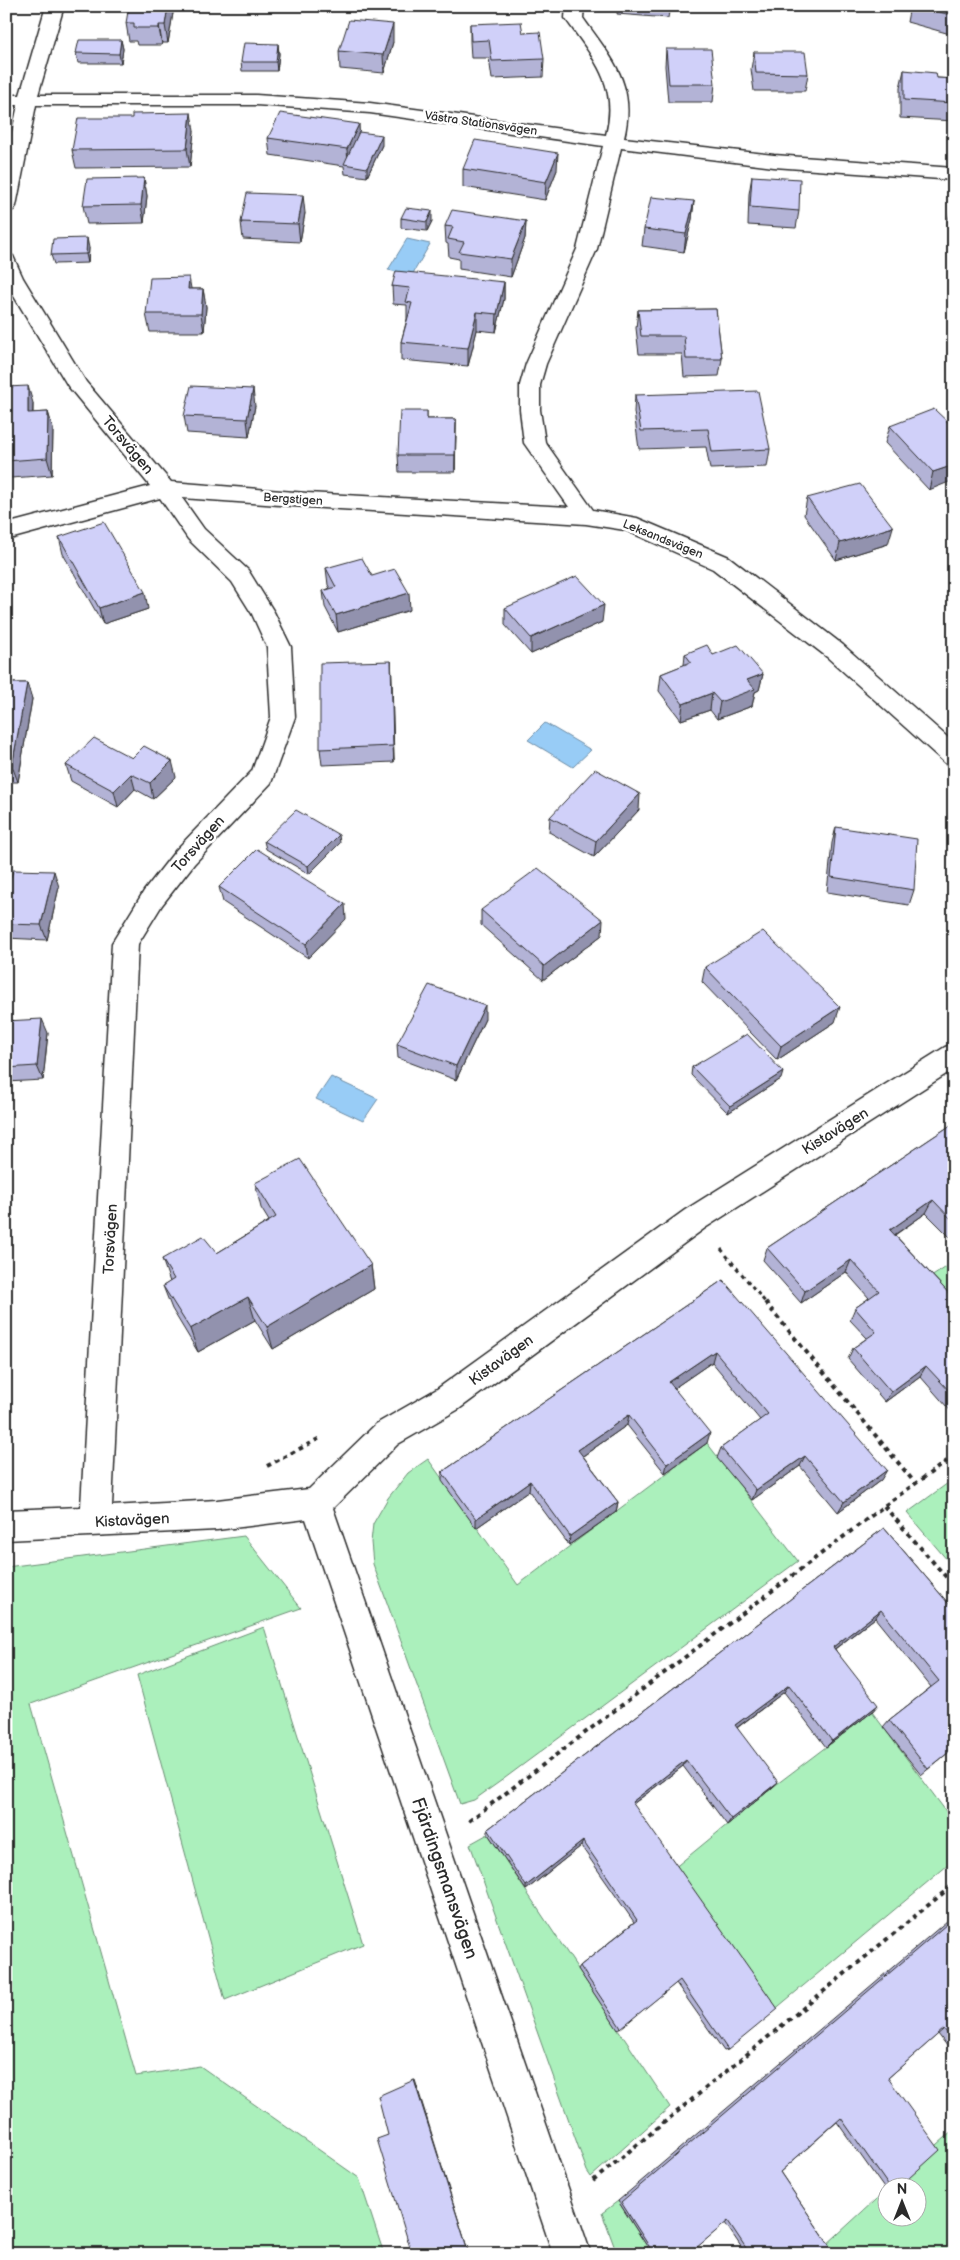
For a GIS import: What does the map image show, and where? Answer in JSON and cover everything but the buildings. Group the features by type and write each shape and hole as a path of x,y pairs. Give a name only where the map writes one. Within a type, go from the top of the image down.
{"street":[{"path":"6,206 28,99 55,6"},
{"path":"575,6 574,18 604,60 618,90 619,120 587,249 536,364 530,385 530,410 535,443 586,516"},
{"name":"Västra Stationsvägen","path":"6,100 256,100 370,108 614,142 774,161 954,174"},
{"name":"Torsvägen","path":"6,260 13,278 78,386 165,489 196,534 240,576 264,612 279,648 283,716 262,776 185,857 153,898 125,943 96,1522"},
{"name":"Bergstigen","path":"6,532 165,489 307,500 586,516"},
{"name":"Leksandsvägen","path":"586,516 629,523 721,563 835,652 954,757"},
{"name":"Kistavägen","path":"6,1525 217,1515 316,1503 387,1434 448,1399 695,1218 954,1055"},
{"name":"Fjärdingsmansvägen","path":"316,1503 435,1847 572,2254"}],"path":[{"path":"695,1218 916,1483"},
{"path":"435,1847 884,1506 954,1456"},
{"path":"884,1506 954,1586"},
{"path":"558,2211 954,1884"}],"green space":[{"path":"954,1262 954,1318 922,1283"},
{"path":"707,1443 798,1561 505,1778 474,1800 460,1804 373,1564 371,1542 373,1524 388,1498 408,1473 428,1459 518,1585"},
{"path":"948,1483 954,1489 954,1568 907,1513"},
{"path":"244,1536 301,1608 31,1704 136,2076 200,2066 359,2178 384,2254 6,2254 6,1567"},
{"path":"264,1627 363,1944 225,2000 137,1675"},
{"path":"872,1712 954,1822 954,1860 773,2011 673,1869 773,1787"},
{"path":"488,1834 670,2107 591,2177 587,2171 470,1844"},
{"path":"954,2130 954,2254 831,2254 825,2246 878,2197 878,2228 928,2228 928,2178 899,2178"},
{"path":"618,2201 652,2254 617,2254 602,2213"}],"water":[{"path":"407,239 430,244 412,275 388,270"},
{"path":"545,723 591,750 573,767 528,740"},
{"path":"331,1077 378,1099 363,1121 316,1099"}]}
